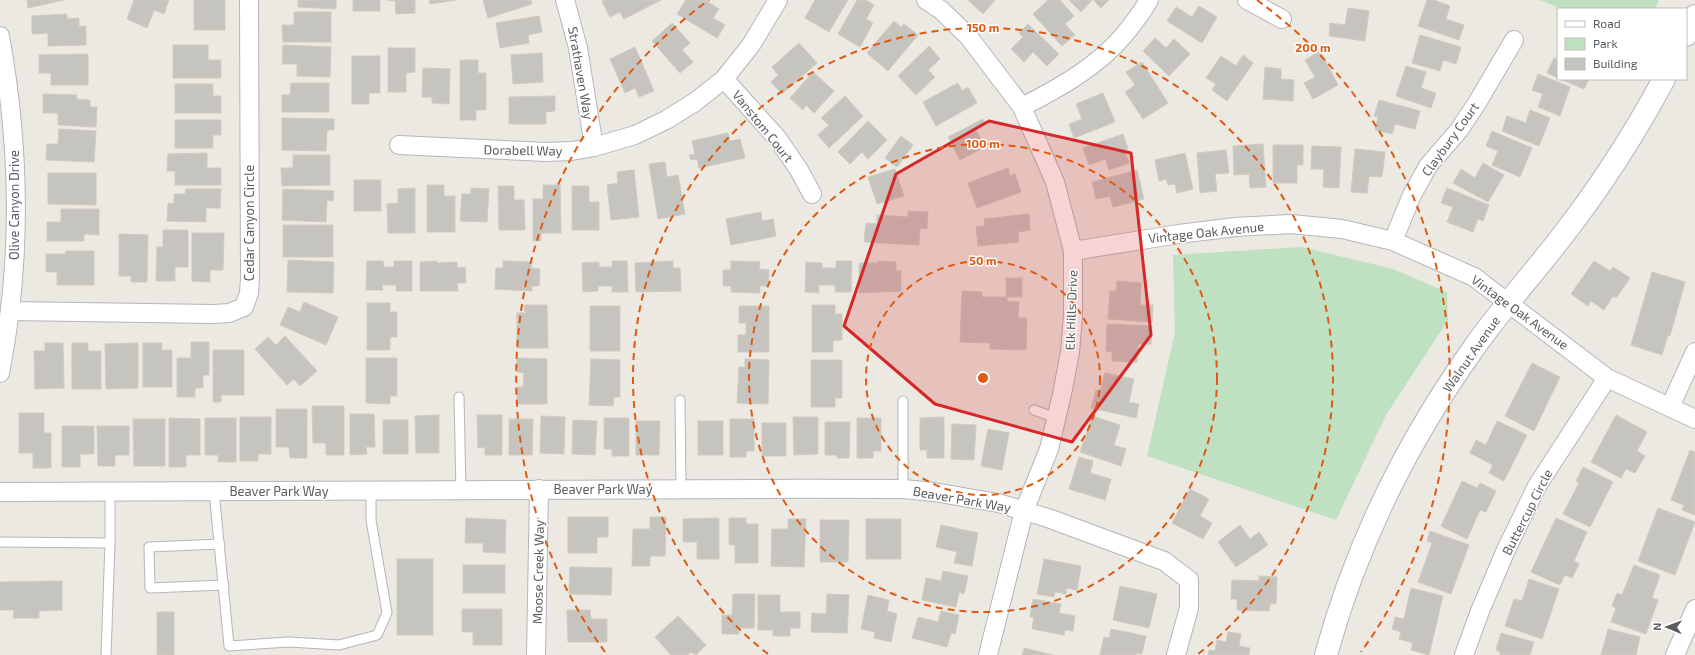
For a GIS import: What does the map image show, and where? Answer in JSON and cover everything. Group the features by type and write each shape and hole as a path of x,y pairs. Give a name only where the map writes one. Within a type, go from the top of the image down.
{"street":[{"name":"Cedar Canyon Circle","path":"10,311 214,314 229,313 244,307 249,292 250,278 250,0"},
{"name":"Strathaven Way","path":"565,0 578,48 594,147"},
{"name":"Dorabell Way","path":"399,145 546,152 572,151 594,147 635,135 666,120 695,102 724,79 751,45 778,0"},
{"name":"Elk Hills Drive","path":"926,0 941,10 968,36 1022,107 1055,182 1073,250 1073,315 1070,352 1062,394 1049,449 1024,511 988,655"},
{"path":"1022,107 1059,87 1105,53 1124,35 1149,0"},
{"path":"1247,0 1282,19"},
{"path":"1687,33 1695,16"},
{"name":"Olive Canyon Drive","path":"0,36 2,60 12,117 16,181 15,246 10,311 0,373"},
{"name":"Claybury Court","path":"1393,241 1412,195 1428,166 1459,130 1477,103 1514,40"},
{"name":"Vanstom Court","path":"724,79 778,139 799,170 812,194"},
{"name":"Walnut Avenue","path":"1326,655 1346,591 1371,527 1393,480 1418,434 1444,390 1474,348 1508,302 1564,234 1609,171 1650,105 1663,80"},
{"name":"Vintage Oak Avenue","path":"1073,250 1235,227 1291,224 1342,229 1393,241 1474,276 1607,378 1695,419"},
{"path":"1670,407 1695,352"},
{"name":"Buttercup Circle","path":"1464,655 1506,550 1537,486 1607,378"},
{"name":"Beaver Park Way","path":"0,492 461,491 681,488 903,489 934,492 998,503 1096,535 1164,561 1189,580 1189,608 1176,655"},
{"name":"Moose Creek Way","path":"536,655 539,489"},
{"path":"1675,655 1695,609"}],"lane":[{"path":"459,397 461,491"},
{"path":"680,400 681,488"},
{"path":"903,401 903,489"},
{"path":"1034,410 1056,418"},
{"path":"214,491 229,646 289,642 339,645 377,635 387,613 371,520 371,491"},
{"path":"106,655 110,543 110,492"},
{"path":"0,542 110,543"},
{"path":"220,544 149,547 150,588 224,585"}],"highlighted area":[{"path":"989,121 1131,153 1151,335 1072,442 935,404 844,326 896,174"}],"green space":[{"path":"1540,0 1659,0 1655,8 1560,8"},
{"path":"1302,247 1393,269 1447,292 1448,320 1386,415 1336,520 1147,456 1175,332 1173,255"}],"building":[{"path":"27,0 64,0 28,8"},
{"path":"134,0 169,0 164,14 154,10 147,28 127,19"},
{"path":"194,0 225,0 225,30 194,30"},
{"path":"298,0 336,0 336,9 298,7"},
{"path":"353,0 380,0 380,11 353,11"},
{"path":"387,0 415,0 415,13 396,14 395,1"},
{"path":"429,0 456,0 430,4"},
{"path":"483,0 531,0 532,4 488,18"},
{"path":"661,0 624,19 620,12 610,17 602,1"},
{"path":"686,0 705,0 719,9 713,18 725,25 717,38 677,14"},
{"path":"815,0 848,0 829,32 805,18"},
{"path":"857,0 866,0 874,5 866,19 873,23 860,47 838,34"},
{"path":"968,0 995,0 983,14"},
{"path":"1048,0 1060,0 1074,16 1065,24 1075,35 1062,46 1033,14"},
{"path":"1069,0 1092,0 1081,12"},
{"path":"1093,0 1109,0 1101,8"},
{"path":"1427,0 1434,0 1450,6 1446,19 1464,25 1459,40 1418,26"},
{"path":"1199,6 1217,17 1202,43 1167,21 1176,7 1192,17"},
{"path":"1348,8 1369,11 1365,41 1329,36 1330,23 1345,25"},
{"path":"294,12 331,12 331,42 283,42 282,25 294,25"},
{"path":"67,14 67,19 79,18 79,26 86,26 86,45 48,46 48,33 32,34 32,16"},
{"path":"539,16 542,32 528,35 529,43 500,48 496,23"},
{"path":"894,21 901,27 904,24 918,35 888,71 867,53"},
{"path":"672,23 690,43 682,50 693,62 680,73 652,41"},
{"path":"1028,24 1059,54 1047,66 1033,52 1024,62 1011,49 1023,37 1019,33"},
{"path":"1420,35 1461,47 1456,64 1443,60 1440,71 1412,63"},
{"path":"1155,38 1166,48 1174,39 1190,54 1169,76 1143,51"},
{"path":"799,43 817,63 782,94 771,82 778,75 772,67"},
{"path":"173,45 208,45 208,60 221,60 221,78 173,78"},
{"path":"283,45 331,47 330,77 297,76 297,64 282,64"},
{"path":"929,46 940,59 928,70 935,77 916,95 898,76"},
{"path":"635,47 654,91 639,97 635,88 625,93 610,59"},
{"path":"388,48 415,48 415,72 406,73 406,92 388,92"},
{"path":"1320,51 1338,85 1313,99 1304,83 1315,77 1305,60"},
{"path":"542,53 543,82 513,84 511,55"},
{"path":"88,54 88,85 51,85 51,73 39,73 39,55"},
{"path":"1243,55 1253,63 1227,101 1212,90 1216,84 1206,78 1221,56 1236,66"},
{"path":"352,56 380,56 380,93 369,93 369,104 352,104"},
{"path":"1554,58 1557,60 1557,78 1547,73"},
{"path":"460,60 478,60 478,73 486,73 486,110 476,110 476,120 460,120"},
{"path":"1142,62 1168,103 1143,119 1125,92 1135,85 1126,72"},
{"path":"1406,66 1426,72 1421,88 1436,93 1431,108 1396,96"},
{"path":"1265,67 1281,69 1281,79 1294,80 1293,101 1263,99"},
{"path":"423,68 450,69 449,104 432,103 432,97 422,97"},
{"path":"813,72 834,91 814,113 806,105 803,110 790,98"},
{"path":"1538,74 1570,87 1560,116 1538,107 1543,94 1532,90"},
{"path":"1562,80 1588,80 1584,89"},
{"path":"291,83 329,83 329,112 282,112 282,95 290,95"},
{"path":"958,83 962,91 968,87 977,103 936,126 923,102"},
{"path":"175,84 213,84 213,96 221,96 221,113 175,113"},
{"path":"1103,93 1115,122 1074,138 1069,124 1082,119 1076,104"},
{"path":"43,94 77,95 76,99 90,100 90,107 97,107 96,127 58,125 58,113 43,113"},
{"path":"555,96 555,111 546,112 546,124 509,124 509,97"},
{"path":"845,96 863,116 829,148 818,135 829,125 821,118"},
{"path":"1379,100 1420,111 1415,129 1395,124 1392,134 1375,130 1378,117 1374,116"},
{"path":"1530,110 1550,118 1539,146 1502,131 1507,116 1526,123"},
{"path":"282,118 334,119 334,130 327,130 326,151 282,150"},
{"path":"983,119 986,124 976,130 985,147 960,160 948,137"},
{"path":"175,120 221,120 221,135 213,135 213,148 175,148"},
{"path":"868,121 887,140 868,159 862,152 850,164 838,152"},
{"path":"59,129 96,131 94,162 46,160 47,144 58,144"},
{"path":"1492,131 1532,148 1520,177 1492,165 1498,151 1486,146"},
{"path":"728,133 730,141 740,139 745,158 699,168 697,159 691,160 689,155 695,154 692,141"},
{"path":"1123,134 1128,149 1125,151 1129,163 1109,170 1106,159 1089,165 1083,148"},
{"path":"901,136 913,145 897,167 885,158"},
{"path":"1263,144 1266,187 1250,188 1249,174 1234,175 1233,146"},
{"path":"1273,145 1303,145 1303,165 1297,165 1297,183 1273,183"},
{"path":"1312,146 1341,147 1339,188 1323,187 1324,169 1311,169"},
{"path":"1355,149 1385,152 1382,177 1369,176 1367,193 1351,192"},
{"path":"1226,150 1229,173 1215,174 1217,191 1200,193 1197,153"},
{"path":"207,153 207,168 221,168 221,185 175,185 175,171 167,171 168,154"},
{"path":"1185,153 1193,189 1177,193 1175,184 1168,185 1166,179 1159,181 1155,160"},
{"path":"293,155 330,155 330,185 282,186 281,168 293,168"},
{"path":"665,162 667,177 678,175 685,214 658,219 649,164"},
{"path":"1483,163 1504,175 1488,202 1453,183 1461,169 1475,178"},
{"path":"1008,168 1010,176 1015,174 1021,192 977,208 968,183"},
{"path":"895,169 904,196 877,204 868,177"},
{"path":"634,170 639,217 611,220 607,185 618,183 617,172"},
{"path":"1137,170 1144,199 1113,207 1110,196 1096,199 1092,182"},
{"path":"48,173 96,173 96,205 48,204"},
{"path":"354,180 381,180 381,211 354,211"},
{"path":"427,185 444,185 444,196 455,196 455,232 427,232"},
{"path":"543,185 560,185 561,233 541,233 541,241 533,241 533,199 543,199"},
{"path":"498,186 514,186 514,200 524,200 525,230 499,230"},
{"path":"572,186 589,186 589,202 599,202 599,230 572,230"},
{"path":"415,188 415,233 388,233 387,204 398,203 398,189"},
{"path":"471,188 489,189 487,222 460,221 462,194 471,194"},
{"path":"1447,188 1489,205 1483,221 1478,219 1473,232 1447,222 1453,207 1441,203"},
{"path":"186,189 221,189 220,208 206,208 206,222 167,221 168,203 174,204 174,194 185,194"},
{"path":"283,189 334,191 333,201 327,200 326,222 282,220"},
{"path":"61,209 99,209 99,235 84,234 84,241 47,241 47,222 61,222"},
{"path":"908,211 928,212 927,229 920,228 919,245 864,242 866,223 877,224 877,215 908,217"},
{"path":"761,212 762,221 773,219 776,236 731,245 726,219"},
{"path":"1029,214 1030,230 1018,232 1019,242 978,246 976,227 985,226 984,219"},
{"path":"283,225 333,225 333,257 283,257"},
{"path":"163,230 188,230 188,267 175,267 175,281 156,281 157,247 163,247"},
{"path":"192,233 224,233 223,270 210,270 210,282 192,281"},
{"path":"119,234 148,235 147,282 131,282 131,276 119,276"},
{"path":"66,251 94,251 94,285 57,285 57,272 46,272 46,254 66,254"},
{"path":"288,260 334,262 333,293 287,292"},
{"path":"367,261 383,261 384,267 394,267 394,261 412,261 412,291 396,291 396,285 382,285 383,290 366,290"},
{"path":"437,261 437,263 457,262 457,268 465,267 466,283 457,283 458,291 420,291 420,262"},
{"path":"503,261 532,262 531,268 540,269 539,286 532,286 532,291 495,289 496,268 503,268"},
{"path":"612,261 627,261 628,292 612,292 612,286 598,286 598,291 583,292 582,263 599,262 599,267 612,267"},
{"path":"673,261 673,268 680,268 681,291 636,292 635,263"},
{"path":"731,261 760,262 759,269 769,270 768,286 760,286 760,293 731,292 731,286 723,286 723,270 731,270"},
{"path":"836,261 852,261 851,292 835,292 835,285 819,285 819,293 805,292 806,262 822,263 822,268 836,268"},
{"path":"878,261 896,262 896,271 901,271 901,291 859,293 859,263 878,263"},
{"path":"1594,261 1610,271 1613,267 1630,278 1616,298 1613,296 1604,310 1591,301 1588,306 1571,294"},
{"path":"1652,272 1685,282 1670,336 1668,335 1662,355 1631,345"},
{"path":"1006,278 1022,278 1022,297 1006,297"},
{"path":"1117,281 1141,283 1140,305 1153,305 1152,322 1108,319 1110,291 1116,291"},
{"path":"962,291 982,292 982,297 1007,297 1007,301 1019,302 1018,318 1027,318 1026,350 990,349 990,343 960,342"},
{"path":"304,302 338,317 326,345 280,325 288,307 300,312"},
{"path":"367,303 390,303 390,312 397,312 397,337 390,337 390,350 367,350"},
{"path":"524,305 547,305 548,348 517,348 517,313 525,313"},
{"path":"812,305 835,305 835,314 842,314 842,340 833,341 833,352 812,352"},
{"path":"590,306 620,306 620,351 590,351"},
{"path":"739,306 769,306 769,352 738,352 738,335 746,335 746,323 739,323"},
{"path":"1107,324 1152,326 1151,344 1138,344 1137,362 1112,361 1112,352 1106,351"},
{"path":"285,336 317,371 300,386 294,379 287,385 255,349 268,337 276,345"},
{"path":"191,342 209,342 209,375 203,375 203,388 195,388 195,397 177,397 177,358 191,358"},
{"path":"45,343 63,343 64,388 35,389 34,351 45,351"},
{"path":"72,343 88,343 88,351 101,351 101,389 72,389"},
{"path":"138,343 138,388 106,389 105,344"},
{"path":"143,343 162,343 161,350 172,350 172,387 143,387"},
{"path":"213,350 244,350 244,395 221,395 221,402 213,402"},
{"path":"366,358 397,358 397,396 390,396 390,404 366,403"},
{"path":"517,358 547,359 547,404 517,404 517,387 523,387 524,373 517,372"},
{"path":"591,359 620,360 620,397 614,397 613,406 589,405"},
{"path":"745,359 769,360 768,404 737,403 739,367 745,367"},
{"path":"811,360 842,360 842,398 835,398 835,407 811,407"},
{"path":"1532,363 1560,377 1534,431 1505,416"},
{"path":"1105,373 1134,379 1129,402 1139,404 1136,418 1091,408 1096,390 1100,391"},
{"path":"312,406 344,406 344,455 326,455 326,443 313,443"},
{"path":"276,409 307,409 307,458 290,458 289,447 276,447"},
{"path":"19,413 44,413 44,433 51,433 51,468 33,468 33,453 19,453"},
{"path":"350,414 374,414 375,447 366,447 367,454 350,455"},
{"path":"439,415 439,453 416,453 415,416"},
{"path":"477,415 502,415 502,455 485,455 485,447 478,448"},
{"path":"1616,415 1647,432 1637,451 1645,456 1635,473 1626,469 1621,478 1591,462"},
{"path":"541,416 565,417 564,454 540,453"},
{"path":"1092,416 1120,425 1114,445 1126,449 1121,466 1080,452"},
{"path":"240,417 271,417 271,454 258,454 258,461 240,461"},
{"path":"793,417 818,417 818,454 794,455"},
{"path":"944,417 944,458 927,458 927,450 920,450 920,418"},
{"path":"169,418 200,419 200,455 186,455 186,467 169,467"},
{"path":"205,418 236,418 236,462 218,462 218,455 205,455"},
{"path":"604,418 629,418 629,456 612,456 612,449 604,449"},
{"path":"857,418 881,418 881,451 873,451 873,458 857,458"},
{"path":"133,419 165,419 165,466 134,466"},
{"path":"509,419 533,419 532,455 509,455"},
{"path":"730,419 754,419 754,451 746,451 746,457 730,457"},
{"path":"383,420 408,420 408,454 383,454"},
{"path":"573,420 597,421 595,455 572,454"},
{"path":"636,421 660,421 659,455 636,455"},
{"path":"698,421 723,421 723,455 698,455"},
{"path":"1497,421 1527,435 1504,481 1489,473 1493,465 1470,453 1476,440 1486,445"},
{"path":"825,422 850,422 849,458 837,458 837,455 825,455"},
{"path":"762,423 786,423 786,456 762,456"},
{"path":"952,424 976,425 974,460 951,459"},
{"path":"62,426 94,426 94,454 80,454 80,467 62,467"},
{"path":"97,426 129,426 129,455 115,455 115,466 98,466"},
{"path":"988,429 1009,433 1002,470 981,466"},
{"path":"1690,450 1695,452 1695,515 1682,510 1684,505 1671,500"},
{"path":"1079,457 1093,461 1090,473 1111,479 1105,500 1069,489"},
{"path":"1583,467 1613,482 1590,527 1563,514 1579,483 1576,481"},
{"path":"1462,481 1477,488 1480,483 1496,491 1486,512 1480,510 1467,539 1441,526"},
{"path":"1190,489 1209,499 1200,516 1212,523 1203,539 1172,523"},
{"path":"1658,508 1695,522 1675,575 1638,561"},
{"path":"568,517 608,517 608,537 597,537 597,553 568,553"},
{"path":"650,517 666,517 665,556 650,556 650,566 632,566 633,529 650,529"},
{"path":"466,518 506,520 505,553 483,552 483,543 465,543"},
{"path":"719,518 719,559 697,559 697,542 683,542 683,519"},
{"path":"729,518 746,518 746,524 758,524 758,563 735,563 735,545 729,545"},
{"path":"1556,518 1587,532 1574,561 1579,564 1572,578 1565,575 1560,585 1531,572"},
{"path":"788,519 806,519 804,567 771,566 772,529 788,529"},
{"path":"866,519 901,519 901,559 866,559"},
{"path":"820,520 849,520 848,562 820,562"},
{"path":"941,525 978,533 972,566 954,563 957,552 936,547"},
{"path":"1240,525 1250,539 1259,532 1268,545 1236,567 1218,542"},
{"path":"1430,531 1469,545 1451,594 1418,582 1432,543 1427,541"},
{"path":"397,559 433,559 433,635 397,635"},
{"path":"1044,559 1081,566 1077,590 1067,588 1066,594 1055,592 1054,597 1037,594"},
{"path":"463,565 505,565 505,593 463,593"},
{"path":"1634,565 1660,575 1652,598 1658,600 1646,634 1611,622 1616,608 1612,606 1617,593 1622,595"},
{"path":"570,567 612,568 611,595 569,594"},
{"path":"943,571 968,576 964,594 959,592 956,607 922,600 926,578 941,581"},
{"path":"1259,576 1277,577 1276,604 1270,604 1269,611 1237,610 1237,599 1231,599 1232,580 1259,581"},
{"path":"1529,579 1559,589 1542,639 1505,626 1514,599 1522,601"},
{"path":"62,581 62,610 39,611 39,618 13,618 14,610 0,610 0,582"},
{"path":"1120,586 1157,594 1149,628 1113,620"},
{"path":"1411,588 1443,596 1429,655 1411,650 1413,643 1399,639 1401,632 1392,629 1395,617 1404,619"},
{"path":"733,594 755,594 754,628 739,628 739,634 722,634 722,615 732,615"},
{"path":"827,594 849,595 847,633 811,632 812,613 826,614"},
{"path":"758,595 780,595 780,612 800,612 800,628 790,628 790,636 773,636 773,630 758,630"},
{"path":"868,595 889,600 887,611 897,614 891,642 874,638 875,632 861,629"},
{"path":"1033,599 1061,604 1059,613 1075,616 1073,631 1065,630 1064,635 1032,629 1034,617 1030,617"},
{"path":"462,609 502,609 502,645 473,645 473,632 462,632"},
{"path":"567,610 590,610 591,619 607,619 607,642 568,642"},
{"path":"941,611 959,615 955,634 951,633 947,647 912,638 918,617 938,622"},
{"path":"157,612 174,612 174,655 157,655"},
{"path":"678,616 706,645 696,655 691,652 688,655 671,655 655,637"},
{"path":"1111,629 1146,636 1142,654 1100,655 1104,637 1109,638"},
{"path":"1608,629 1640,637 1636,655 1601,655"},
{"path":"1228,632 1241,634 1239,646 1250,648 1249,655 1208,655 1209,650 1215,651 1217,640 1226,642"},
{"path":"1501,633 1534,642 1530,655 1500,655 1500,652 1496,650"},
{"path":"1024,648 1053,655 1022,655"}]}
